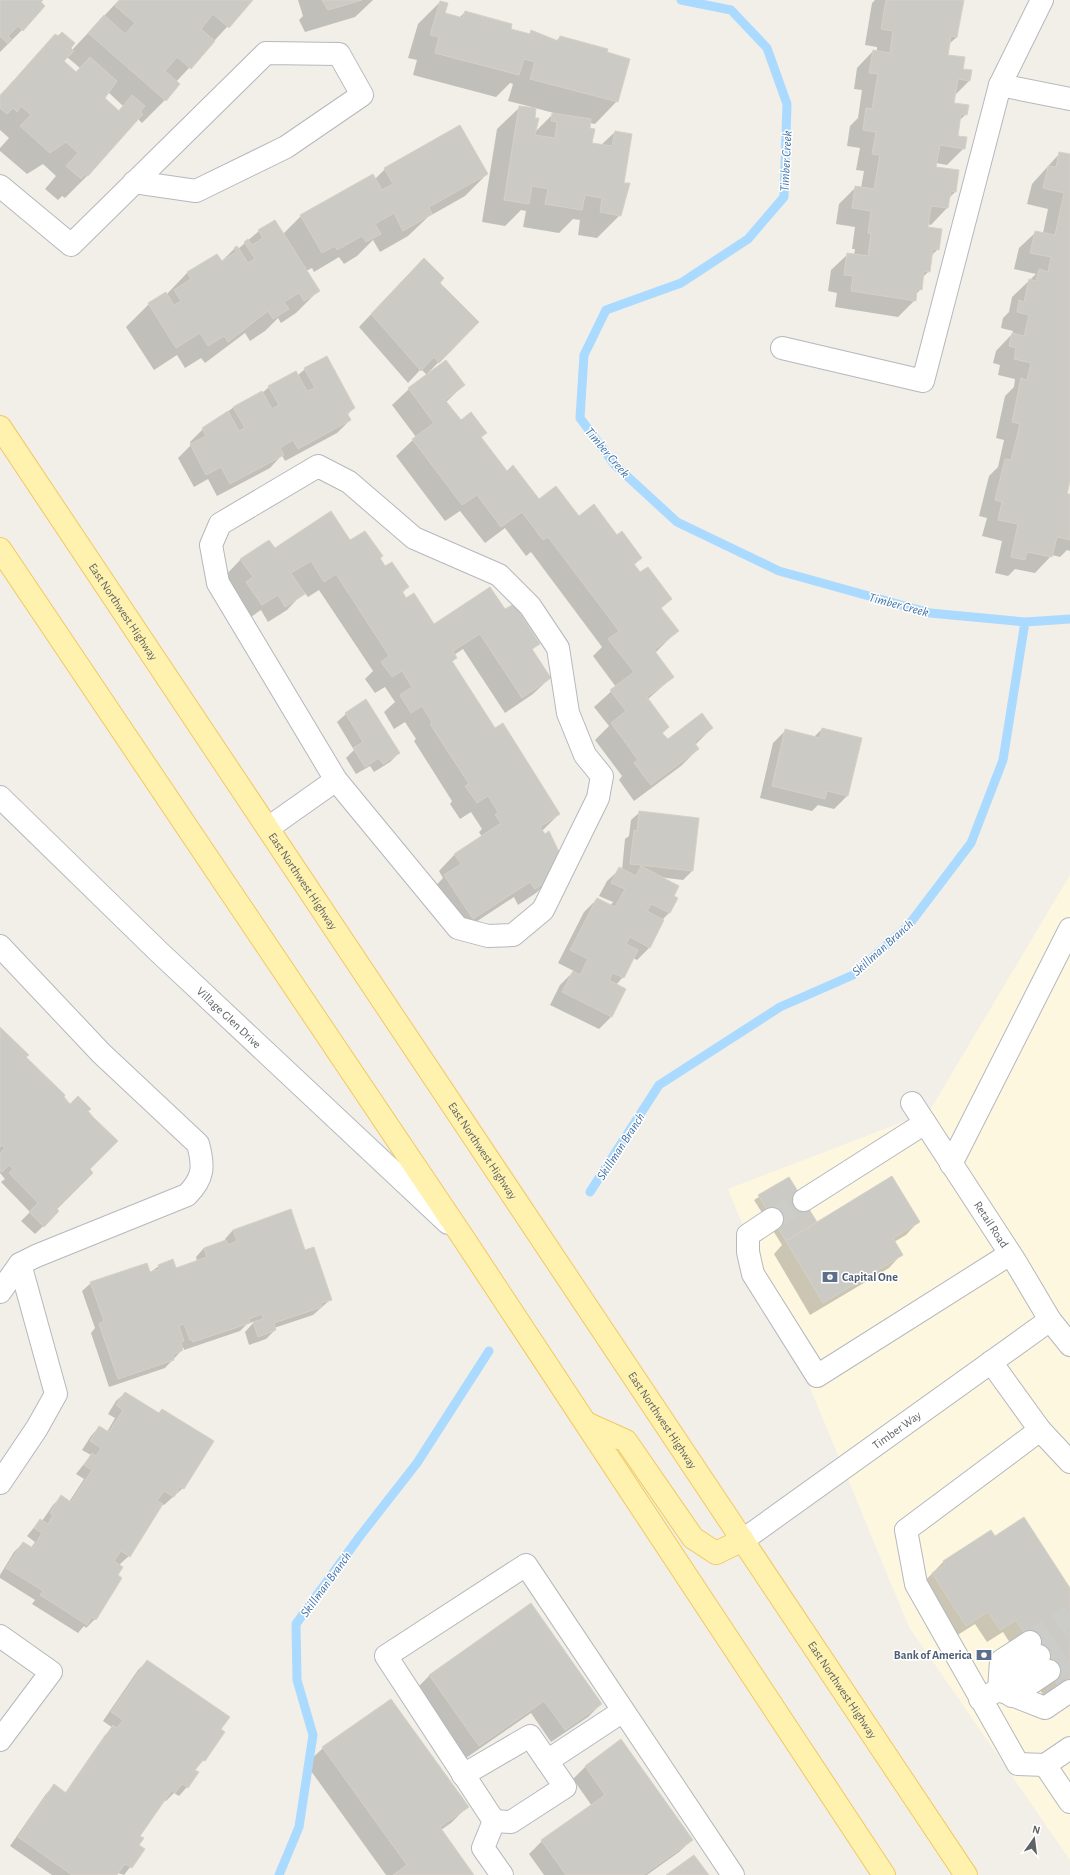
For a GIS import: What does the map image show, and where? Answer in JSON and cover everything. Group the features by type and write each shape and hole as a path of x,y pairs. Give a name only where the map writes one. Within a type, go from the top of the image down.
{"main road":[{"name":"East Northwest Highway","path":"0,427 966,1875"},
{"path":"0,549 462,1236 884,1875"},
{"path":"586,1423 626,1441 692,1538 716,1553 743,1540"}],"street":[{"path":"782,348 923,381 1000,86 1042,0"},
{"path":"0,186 71,245 134,182 266,53 339,54 362,95 286,147 196,191 134,182"},
{"path":"1000,86 1070,99"},
{"path":"318,466 349,482 414,538 499,574 530,606 558,648 568,713 585,755 602,776 598,798 542,910 513,935 488,936 458,928 336,780 218,584 211,545 220,524 318,466"},
{"path":"268,828 336,780"},
{"name":"Village Glen Drive","path":"0,797 159,952 462,1236"},
{"path":"951,1164 1070,929"},
{"path":"0,946 101,1052 191,1136 198,1144 201,1156 202,1173 196,1186 188,1195 36,1256 20,1264 0,1292"},
{"name":"Retail Road","path":"912,1103 1010,1254 1050,1320 1070,1345"},
{"path":"804,1200 925,1123"},
{"path":"772,1219 748,1235 748,1252 753,1274 817,1376 1010,1254"},
{"path":"0,1483 37,1428 56,1394 20,1264"},
{"name":"Timber Way","path":"743,1540 1050,1320"},
{"path":"991,1362 1040,1430 1070,1462"},
{"path":"1040,1430 906,1530 916,1584 998,1691 1045,1708 1070,1691"},
{"path":"494,1821 386,1656 526,1565 733,1875"},
{"path":"0,1636 51,1672 0,1740"},
{"path":"998,1691 1040,1656 1001,1661 998,1691 1018,1764 1045,1765 1070,1748"},
{"path":"547,1761 623,1711"},
{"path":"463,1775 530,1736 566,1787 511,1822 494,1821"},
{"path":"1045,1765 1070,1802"},
{"path":"494,1821 483,1848 502,1875"}],"shaded area":[{"path":"1070,875 1070,1860 909,1627 728,1189 929,1112"}],"building":[{"path":"0,0 43,0 41,2 45,6 23,31 18,26 8,36 12,40 8,44 0,36"},
{"path":"120,0 253,0 229,28 213,14 201,29 215,41 191,69 177,57 165,71 180,84 166,101 88,33 104,15 125,34 135,23 115,6"},
{"path":"322,0 362,0 328,10"},
{"path":"886,0 964,0 957,37 951,36 948,55 965,57 963,69 972,70 970,81 958,79 954,103 969,105 967,115 961,114 958,136 967,137 965,149 940,145 936,167 959,170 956,192 951,191 948,208 931,206 928,227 942,229 939,250 933,249 930,272 924,271 922,290 917,289 916,301 851,291 853,276 844,275 847,253 868,256 871,233 868,233 871,211 852,208 855,186 874,189 880,155 872,154 876,132 863,130 866,108 872,109 878,74 869,73 873,50 890,53 893,31 881,29"},
{"path":"440,1 448,3 445,13 463,18 465,11 512,24 511,29 530,34 531,30 558,41 560,36 608,49 607,52 630,59 618,102 530,79 535,62 524,59 519,75 435,53 439,37 430,35"},
{"path":"62,32 75,43 71,48 74,51 64,61 76,72 90,57 117,81 105,98 119,111 132,95 145,106 140,112 143,114 88,176 85,174 81,179 66,166 78,153 66,142 50,153 20,126 31,115 21,106 17,112 13,108 7,114 0,108 0,96 55,34 58,36"},
{"path":"519,106 536,108 535,118 539,118 535,135 555,138 557,122 551,121 552,113 591,119 590,128 595,129 592,143 612,146 615,131 632,134 624,183 630,183 621,216 600,212 602,198 585,195 582,210 545,204 548,189 532,186 529,204 504,200"},
{"path":"460,125 488,174 429,207 432,214 403,231 394,213 375,224 381,234 366,242 362,236 337,250 335,246 322,253 300,215 373,174 382,190 393,184 384,168"},
{"path":"1059,152 1070,154 1070,481 1067,494 1070,494 1070,540 1057,537 1052,557 1027,552 1025,560 1011,557 1018,524 998,520 1002,502 995,500 1005,459 1011,460 1020,424 1012,422 1021,378 1027,380 1031,363 1014,359 1016,348 1009,346 1012,333 1024,336 1029,315 1017,312 1019,300 1024,302 1029,279 1036,281 1039,269 1048,272 1051,257 1030,253 1035,231 1055,235 1064,193 1043,188 1048,166 1056,167"},
{"path":"275,220 320,291 304,301 299,293 284,302 289,309 273,319 268,311 228,342 224,336 208,346 200,333 176,348 148,303 166,292 174,305 181,301 174,290 191,279 187,272 217,254 222,261 236,252 234,248 237,246 248,263 255,259 244,242 248,239 252,245 263,238 258,230"},
{"path":"424,258 444,278 440,283 479,322 439,363 434,357 421,371 371,314"},
{"path":"327,356 355,408 347,413 351,420 298,449 293,440 280,448 284,455 230,484 221,467 206,475 190,444 206,436 202,428 228,411 239,431 245,428 233,407 262,391 272,409 279,405 268,386 296,371 307,391 315,388 304,368"},
{"path":"446,360 465,385 445,400 461,420 471,412 487,433 481,437 507,471 513,465 539,499 556,486 579,516 594,504 617,535 622,531 642,558 634,564 640,572 648,567 672,599 661,608 679,631 654,650 674,677 647,697 669,727 662,733 668,739 702,713 713,728 694,742 699,749 651,785 634,763 638,760 611,723 626,711 610,690 634,672 608,639 619,631 548,537 543,540 522,512 501,527 477,495 462,505 412,439 434,423 408,388"},
{"path":"331,511 350,540 365,531 383,556 380,558 385,566 392,562 409,587 402,591 406,598 414,593 434,624 490,587 505,609 514,604 540,644 532,649 551,678 522,698 480,634 453,651 457,658 452,661 495,728 503,723 560,814 540,827 545,834 549,831 563,860 549,870 554,877 535,889 530,882 473,919 444,875 461,864 454,854 501,823 495,815 498,812 488,796 477,803 465,786 469,784 430,724 432,722 422,706 411,713 400,695 412,687 402,671 392,677 381,662 389,656 336,574 324,582 311,561 291,573 305,594 285,607 278,595 262,605 246,582 253,577 240,559 269,540 275,548"},
{"path":"366,699 400,753 383,764 379,758 365,767 353,748 363,742 345,713"},
{"path":"822,728 862,738 848,796 827,791 825,799 772,786 785,729 820,738"},
{"path":"639,811 699,818 693,871 630,864 634,830 637,831"},
{"path":"641,866 679,886 674,896 678,898 670,913 651,904 647,911 664,920 650,948 630,937 626,944 638,950 624,978 613,973 609,980 626,989 612,1017 562,992 573,971 580,975 588,959 570,950 597,898 615,907 625,889 611,883 619,867 636,876"},
{"path":"0,1027 29,1055 26,1057 65,1095 64,1097 70,1104 78,1096 91,1109 88,1111 93,1117 118,1141 90,1169 93,1173 57,1209 59,1211 44,1227 29,1212 38,1203 9,1173 13,1169 9,1165 2,1172 0,1171 0,1153 5,1148 2,1145 0,1147"},
{"path":"892,1176 920,1222 893,1238 903,1255 823,1303 786,1241"},
{"path":"789,1177 817,1222 786,1241 758,1195"},
{"path":"291,1209 305,1250 314,1247 332,1300 321,1303 322,1307 274,1323 276,1330 258,1337 253,1322 263,1319 262,1314 249,1319 250,1323 193,1342 190,1340 184,1324 179,1326 184,1341 181,1342 183,1350 173,1355 174,1360 118,1379 99,1324 104,1321 90,1282 147,1263 150,1272 160,1269 158,1265 173,1259 176,1268 207,1257 204,1248 226,1240 228,1245 237,1241 233,1230"},
{"path":"125,1392 159,1413 162,1409 214,1441 184,1489 180,1487 174,1497 164,1491 157,1501 163,1504 130,1557 121,1551 114,1561 123,1567 118,1575 122,1578 96,1620 92,1617 87,1625 40,1595 43,1591 6,1568 23,1542 33,1548 42,1533 34,1528 40,1519 48,1524 53,1515 50,1513 61,1495 71,1502 92,1470 84,1465 92,1453 96,1456 101,1448 90,1441 99,1426 109,1432 123,1410 116,1405"},
{"path":"1024,1517 1070,1588 1070,1678 1058,1686 1016,1620 1000,1630 988,1612 966,1626 932,1573 945,1565 943,1561 991,1530 995,1536"},
{"path":"531,1603 602,1704 565,1730 544,1701 479,1746 429,1675"},
{"path":"147,1660 230,1717 221,1729 225,1732 205,1761 203,1760 195,1770 199,1772 188,1788 182,1784 175,1793 172,1790 140,1836 144,1838 139,1845 145,1849 132,1868 125,1864 117,1875 72,1875 18,1837 54,1784 66,1793 113,1725 117,1728 123,1720 111,1712"},
{"path":"391,1699 469,1807 440,1827 474,1875 393,1875 407,1865 322,1747"},
{"path":"621,1739 693,1840 643,1875 566,1875 541,1840 605,1795 585,1766"},
{"path":"694,1855 709,1875 666,1875"}],"waterway":[{"name":"Timber Creek","path":"681,0 731,10 767,48 787,104 784,197 748,239 681,283 606,310 584,355 580,418 615,465 677,522 779,571 930,613 1025,622 1070,619"},
{"name":"Skillman Branch","path":"590,1192 659,1085 780,1007 853,975 908,926 971,843 1003,760 1025,622"},
{"name":"Skillman Branch","path":"279,1875 299,1827 313,1735 297,1680 296,1624 360,1536 417,1463 489,1351"}],"tunnel":[{"path":"772,1219 804,1200"},
{"path":"1030,1642 1070,1615"},
{"path":"1039,1656 1070,1636"},
{"path":"1049,1671 1070,1658"}],"place":[{"name":"Capital One","path":"830,1277"},
{"name":"Bank of America","path":"984,1655"}]}
